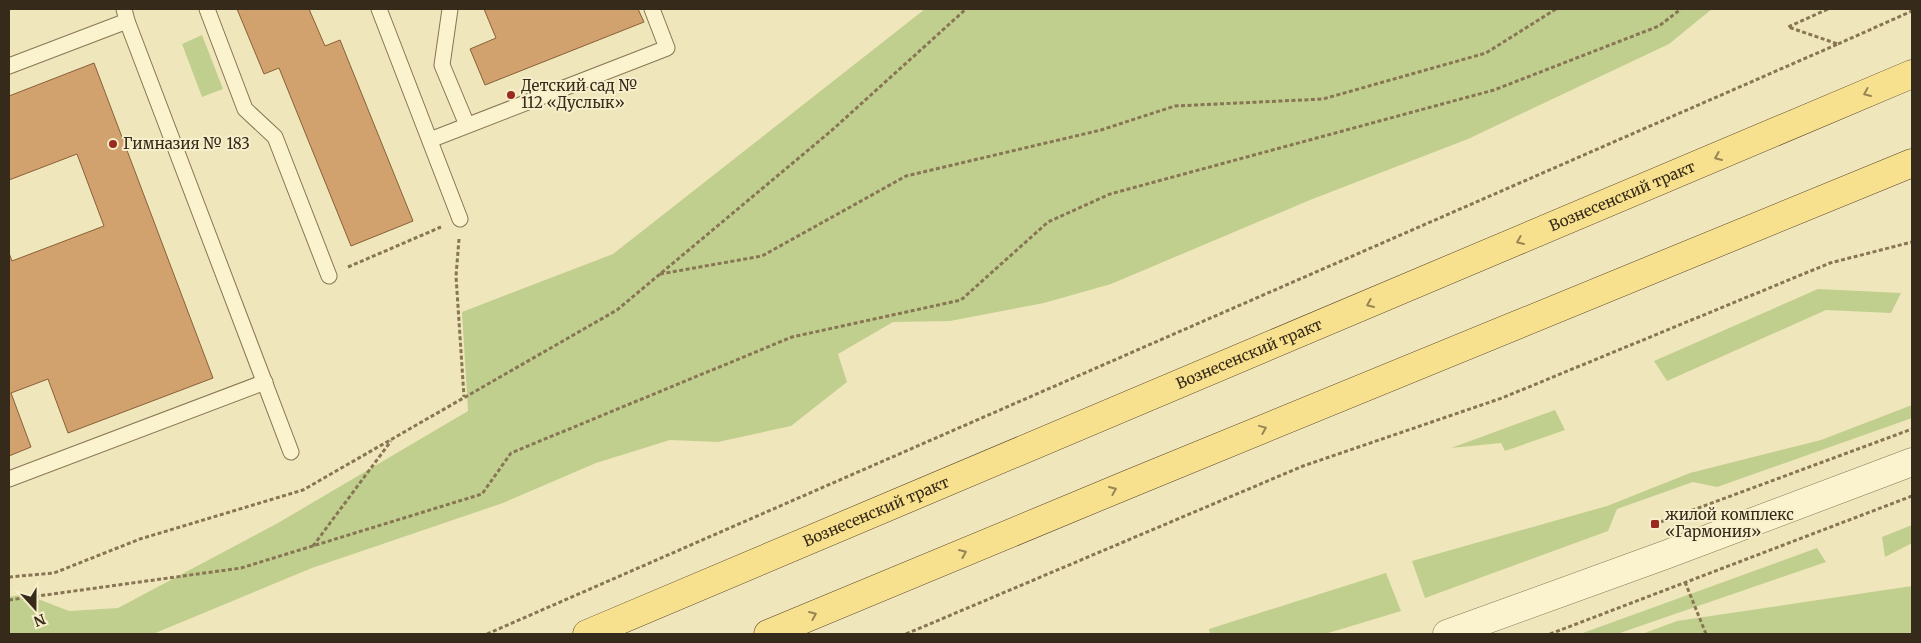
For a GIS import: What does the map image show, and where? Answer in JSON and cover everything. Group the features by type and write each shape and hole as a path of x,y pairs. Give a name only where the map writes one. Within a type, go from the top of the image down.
{"main road":[{"name":"Вознесенский тракт","path":"586,634 1912,74"},
{"path":"768,634 1912,163"}],"street":[{"path":"1447,634 1666,555 1912,462"}],"lane":[{"path":"207,9 245,109 275,137 329,276"},
{"path":"379,9 460,219"},
{"path":"450,9 442,65 467,125"},
{"path":"430,140 667,48 652,9"},
{"path":"9,66 125,15 291,452"},
{"path":"9,479 264,382"}],"path":[{"path":"9,577 54,573 140,539 303,490 618,310 831,131 966,9"},
{"path":"660,274 762,256 906,176 1101,130 1175,106 1323,99 1486,53 1556,9"},
{"path":"9,600 241,568 482,494 511,453 792,337 961,300 1048,222 1110,194 1494,90 1659,26 1681,9"},
{"path":"1828,9 1788,27 1838,44"},
{"path":"487,634 1912,11"},
{"path":"329,276 460,219 456,276 464,397"},
{"path":"906,634 1304,466 1502,398 1830,263 1912,242"},
{"path":"1654,524 1912,429"},
{"path":"313,546 393,438"},
{"path":"1550,634 1912,496"},
{"path":"1685,582 1706,634"}],"green space":[{"path":"925,9 1712,9 1669,44 1468,139 1310,200 1111,284 1044,303 950,321 893,322 838,354 847,382 791,426 718,442 670,440 596,463 503,503 312,568 153,634 9,634 9,597 25,594 69,611 118,608 278,523 468,411 462,312 613,254"},
{"path":"202,35 223,89 202,97 182,44"},
{"path":"1818,289 1901,293 1891,313 1826,310 1667,381 1654,361"},
{"path":"1912,405 1912,418 1717,487 1693,482 1617,509 1608,531 1425,598 1412,561 1607,506 1690,473 1821,440"},
{"path":"1555,410 1565,430 1505,451 1501,443 1451,448"},
{"path":"1912,525 1912,543 1885,557 1882,537"},
{"path":"1817,548 1826,562 1617,634 1580,634"},
{"path":"1386,573 1401,611 1325,634 1210,634 1209,629"},
{"path":"1912,586 1912,633 1907,634 1642,634 1677,621"}],"building":[{"path":"237,9 309,9 325,46 340,40 413,221 351,246 279,68 264,74"},
{"path":"484,9 638,9 644,22 485,85 470,49 496,38"},
{"path":"94,63 213,378 68,433 48,379 11,393 31,447 9,456 9,253 12,261 104,226 77,154 9,180 9,96"}],"place":[{"name":"Детский сад № 112 «Дуслык»","path":"511,95"},
{"name":"Гимназия № 183","path":"113,144"},
{"name":"жилой комплекс «Гармония»","path":"1655,524"}]}
